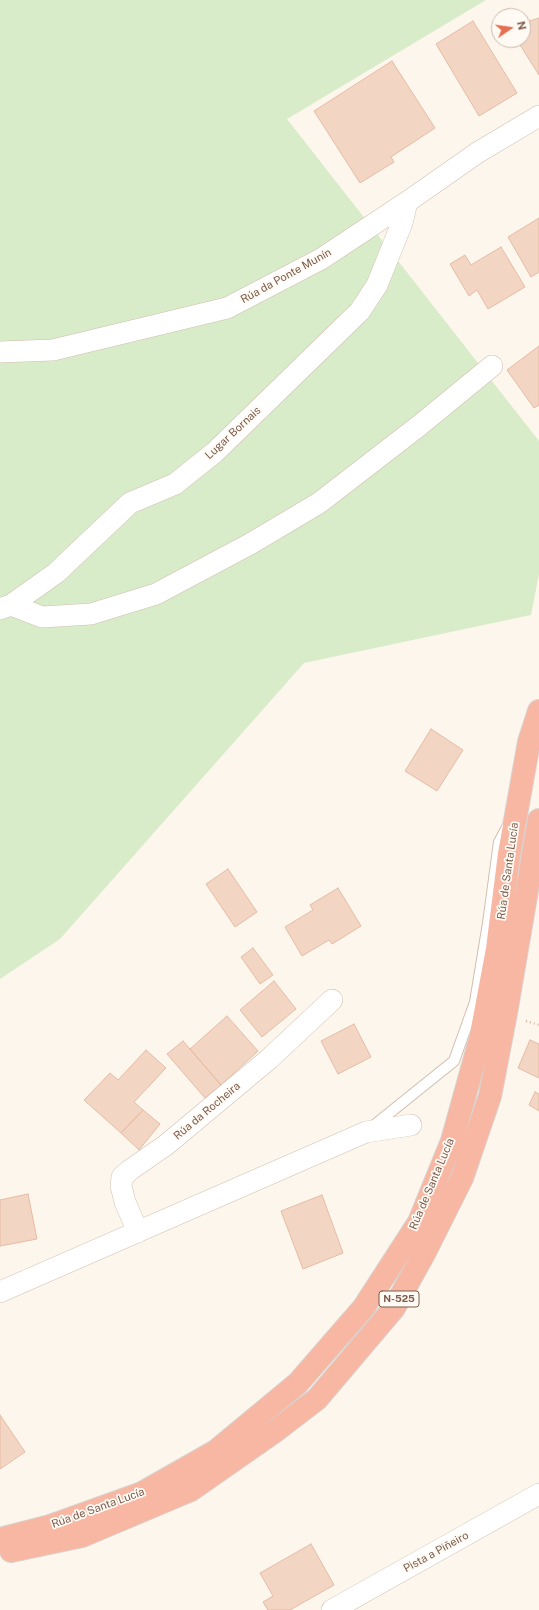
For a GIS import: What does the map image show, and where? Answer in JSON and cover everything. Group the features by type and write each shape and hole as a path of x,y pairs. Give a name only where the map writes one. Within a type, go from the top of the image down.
{"highway":[{"name":"Rúa de Santa Lucía","path":"0,1539 50,1526 142,1493 216,1451 298,1383 364,1307 419,1222 452,1141 480,1040 497,949 509,854 517,808 529,742 539,711"},
{"name":"Rúa de Santa Lucía","path":"0,1553 82,1536 191,1490 274,1432 317,1399 394,1308 425,1252 462,1178 490,1096 506,1013 539,820"}],"street":[{"name":"Rúa da Ponte Munín","path":"0,352 53,350 227,308 321,259 477,153 539,116"},
{"name":"Lugar Bornais","path":"5,607 56,573 130,503 175,484 214,452 360,311 377,285 402,223 407,202"},
{"path":"5,607 42,617 91,614 156,594 250,544 319,503 420,425 492,366"},
{"name":"Rúa da Rocheira","path":"138,1232 125,1202 121,1186 122,1177 166,1145 270,1060 332,1000"},
{"path":"0,1292 366,1132 411,1125"},
{"name":"Pista a Piñeiro","path":"332,1610 539,1494"}],"lane":[{"path":"366,1132 454,1061 475,1002 499,842 517,808"}],"green space":[{"path":"0,0 486,0 287,119 539,441 539,574 531,615 304,663 60,939 0,979"}],"building":[{"path":"539,18 539,75 522,48 531,48 531,20"},
{"path":"473,21 517,93 479,116 436,44"},
{"path":"392,61 435,128 391,157 394,162 360,183 314,111"},
{"path":"539,218 539,272 531,277 508,237"},
{"path":"501,247 525,287 488,309 477,290 469,296 450,264 465,255 471,265"},
{"path":"539,346 539,405 534,408 507,370"},
{"path":"431,729 463,750 437,791 405,771"},
{"path":"228,869 257,912 235,927 206,884"},
{"path":"338,888 361,926 332,944 329,940 302,956 285,927 313,910 310,905"},
{"path":"253,948 273,975 260,984 241,957"},
{"path":"274,981 296,1009 262,1037 240,1010"},
{"path":"227,1016 258,1051 221,1085 190,1049"},
{"path":"354,1024 371,1057 338,1074 321,1041"},
{"path":"530,1040 539,1044 539,1078 518,1068"},
{"path":"183,1041 221,1085 205,1098 167,1054"},
{"path":"146,1050 166,1068 134,1102 143,1110 121,1133 84,1100 110,1073 118,1080"},
{"path":"535,1092 539,1094 539,1111 529,1105"},
{"path":"143,1110 160,1124 139,1150 121,1133"},
{"path":"28,1194 37,1239 0,1246 0,1200"},
{"path":"322,1195 343,1253 303,1269 281,1211"},
{"path":"0,1415 25,1452 0,1469"},
{"path":"311,1544 334,1585 290,1610 268,1610 263,1602 273,1596 260,1573"}]}
